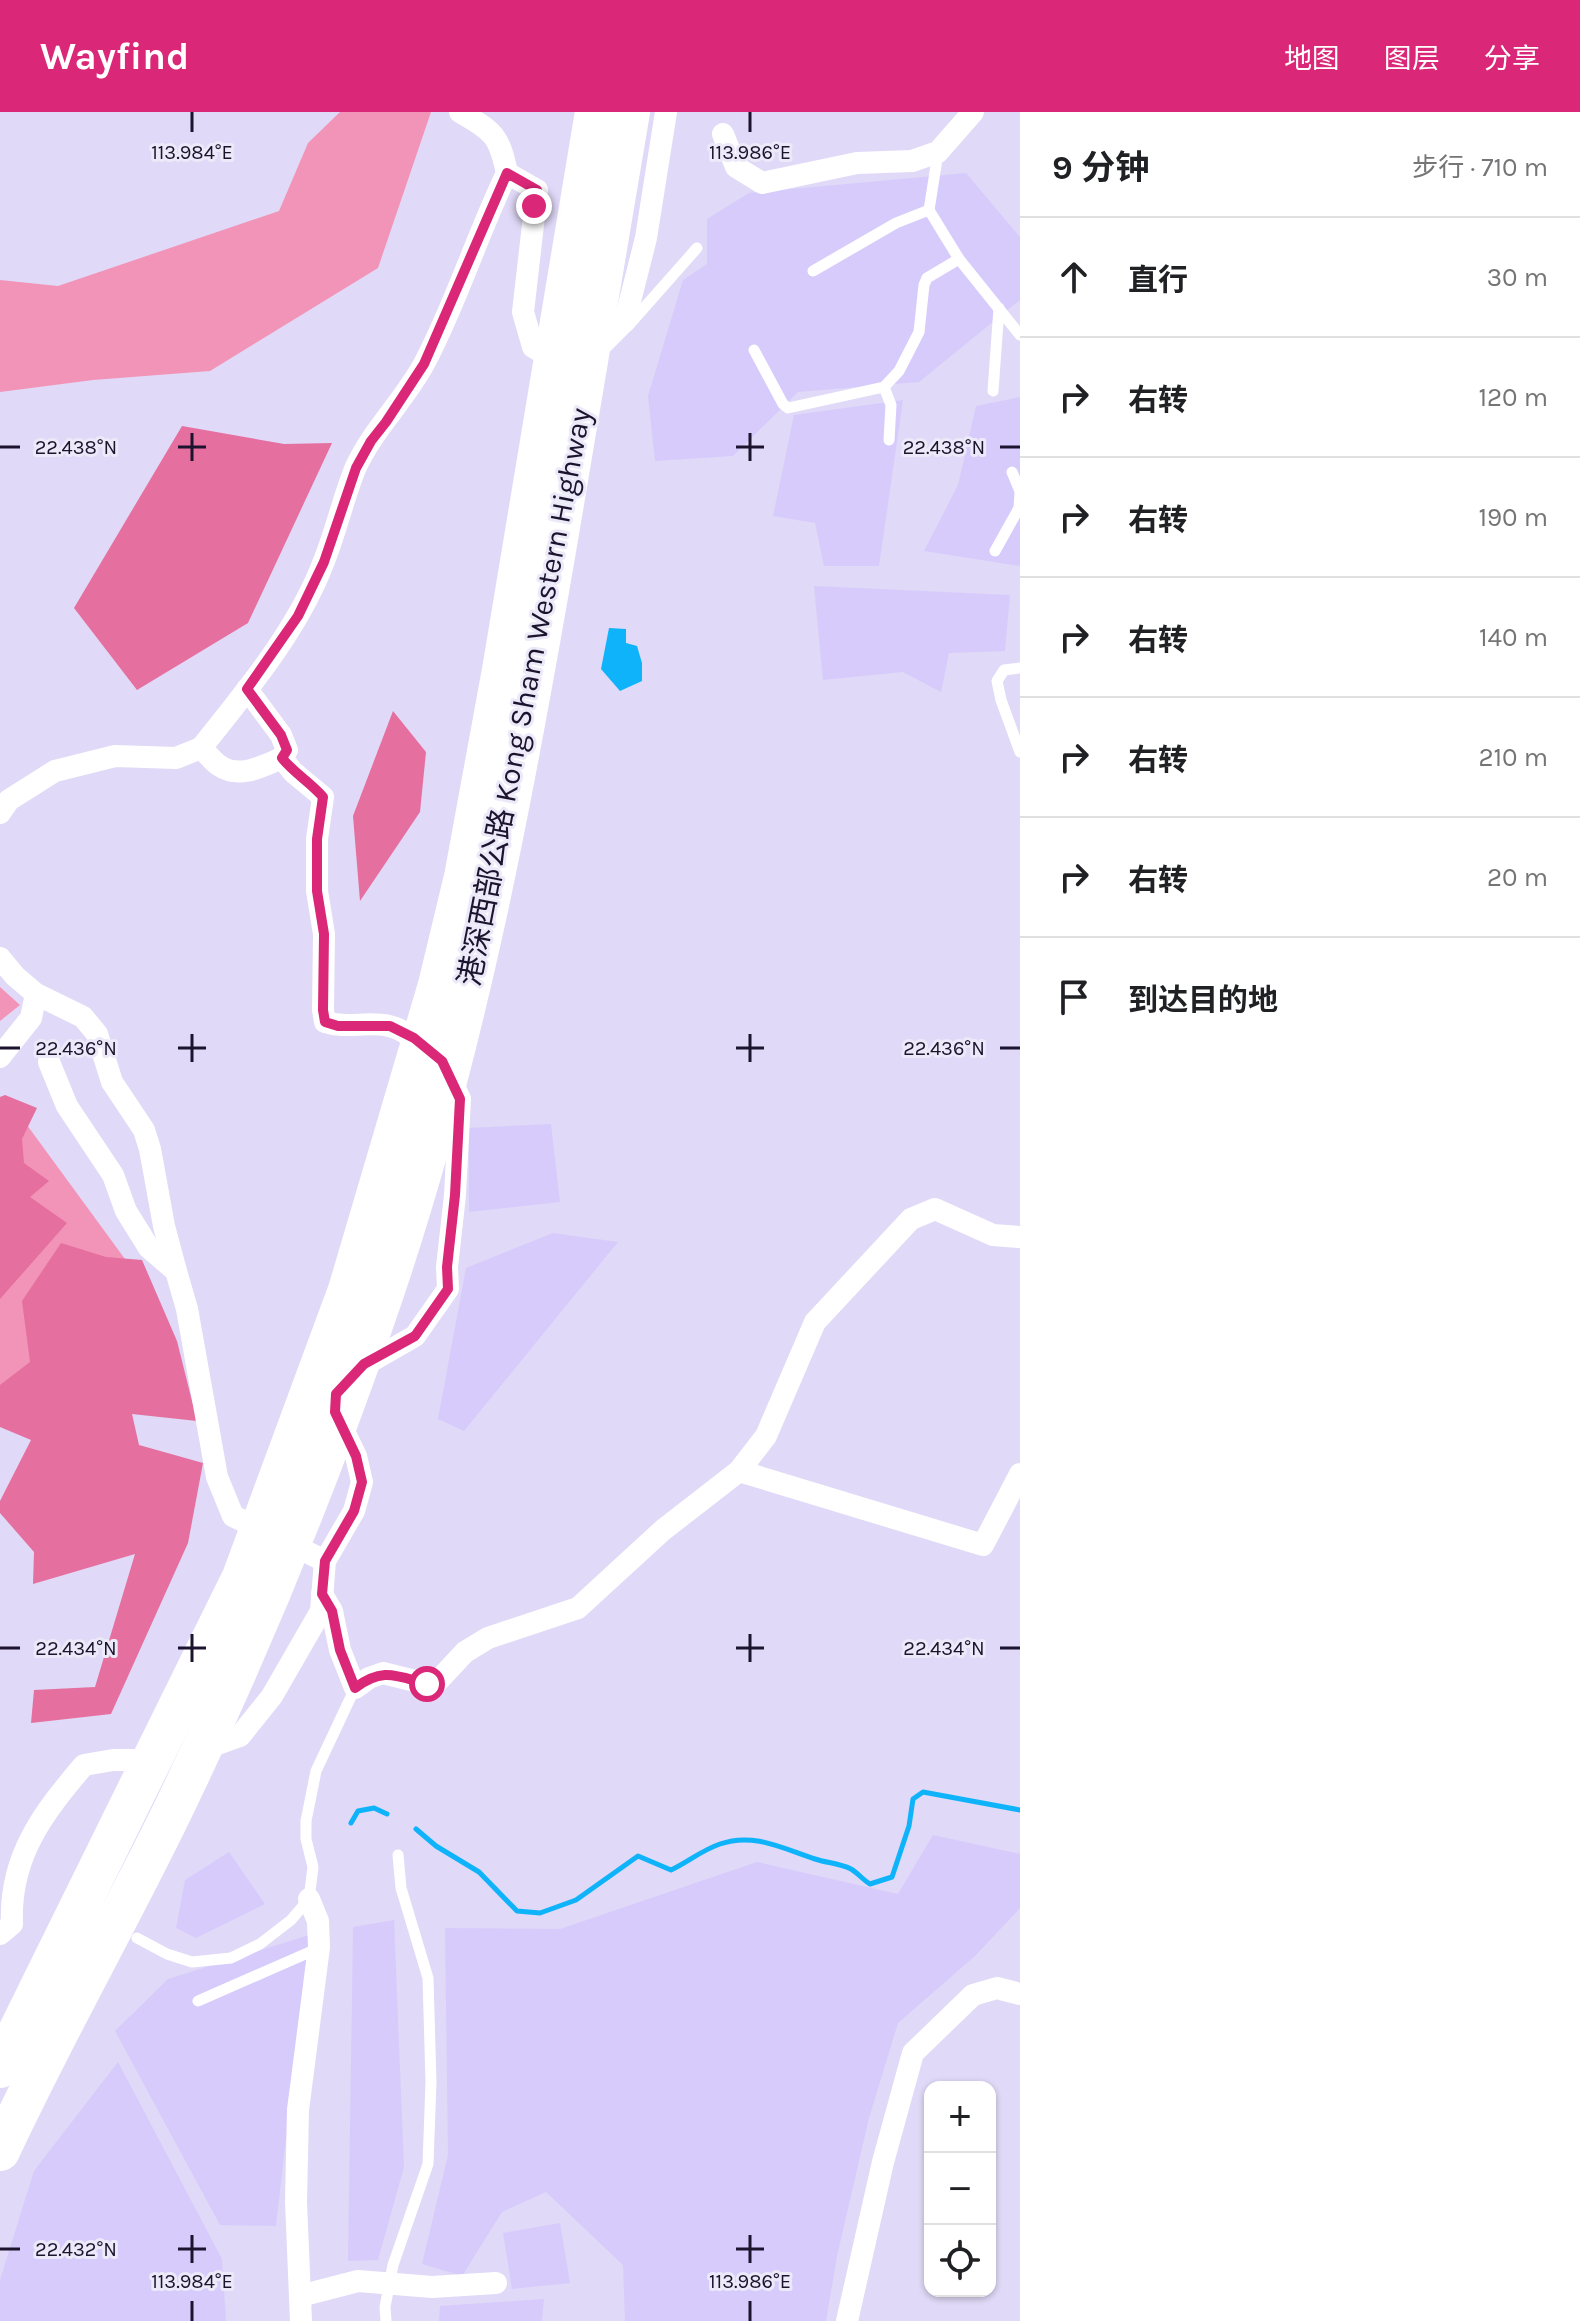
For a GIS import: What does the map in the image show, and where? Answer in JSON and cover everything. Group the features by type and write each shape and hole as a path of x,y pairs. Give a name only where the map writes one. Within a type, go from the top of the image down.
{"highway":[{"name":"港深西部公路 Kong Sham Western Highway","path":"0,2068 242,1577 348,1290 438,985 464,877 502,670 595,112"},
{"name":"港深西部公路 Kong Sham Western Highway","path":"0,2151 168,1821 269,1599 324,1461 375,1319 426,1156 471,991 502,852 630,112"}],"street":[{"path":"0,813 9,800 55,771 115,756 176,758 201,748 298,616 324,562 356,468 424,364 507,173 501,143 480,124 460,112"},
{"path":"507,173 537,190 523,312 533,347 554,360 590,356 625,321 639,273 666,112"},
{"path":"723,134 736,167 762,183 857,163 912,161 938,152 973,112"},
{"path":"201,748 220,767 237,772 259,769 282,758 287,750 281,735 247,689"},
{"path":"0,1934 12,1924 17,1869 47,1809 84,1765 113,1760 174,1760 240,1736 272,1696 321,1611 325,1561 354,1511 362,1482 356,1456 335,1412 336,1394 364,1364 415,1336 448,1289 460,1099 442,1061 414,1038 390,1026 338,1026 325,1022 324,934 317,891 317,839 323,797 313,785 293,772 282,758"},
{"path":"0,958 36,994 83,1017 97,1034 112,1082 144,1130 164,1226 187,1309 217,1477 233,1516 325,1561"},
{"path":"0,1057 31,1018 36,994"},
{"path":"49,1062 67,1106 113,1175 126,1211 149,1248 176,1271"},
{"path":"322,1594 332,1611 340,1650 355,1688 383,1673 427,1684 437,1682 465,1652 488,1638 578,1608 663,1530 739,1471 766,1436 815,1322 911,1219 935,1209 993,1235 1020,1237"},
{"path":"739,1471 983,1545 1020,1474"},
{"path":"301,2321 296,2202 298,2110 319,1947 318,1921 309,1899"},
{"path":"847,2321 883,2162 913,2053 973,1995 997,1988 1020,1994"},
{"path":"300,2296 358,2281 432,2287 496,2283"}],"lane":[{"path":"938,152 929,210 959,259 1020,335"},
{"path":"813,271 896,223 929,210"},
{"path":"619,326 629,326 697,248"},
{"path":"754,350 788,408 884,387 899,371 919,332 927,278 959,259"},
{"path":"993,391 999,308"},
{"path":"884,387 891,405 889,440"},
{"path":"995,551 1019,508 1020,492 1012,472"},
{"path":"1020,668 1004,670 997,681 1020,752"},
{"path":"137,1938 167,1954 192,1962 231,1958 260,1944 291,1920 309,1899 313,1867 306,1839 306,1821 316,1771 355,1688"},
{"path":"386,2321 385,2307 393,2265 428,2164 431,2082 428,1978 401,1888 398,1855"},
{"path":"198,2001 319,1947"}],"shaded area":[{"path":"340,112 431,112 378,268 210,371 93,380 0,392 0,280 58,286 279,211 308,143"},
{"path":"966,173 1020,237 1020,300 919,382 798,392 733,456 655,461 648,396 683,280 707,264 707,219 749,193"},
{"path":"1020,397 1020,566 924,551 958,485 976,406"},
{"path":"903,400 879,566 824,566 815,523 773,516 794,415"},
{"path":"182,426 284,444 332,443 248,623 137,690 74,608"},
{"path":"814,586 1010,595 1005,651 949,653 941,692 903,672 823,680"},
{"path":"393,711 426,752 420,812 360,901 353,816"},
{"path":"0,987 20,1005 0,1021"},
{"path":"5,1095 37,1108 22,1139 24,1163 49,1181 30,1197 67,1223 0,1299 0,1097"},
{"path":"24,1121 133,1270 0,1419 0,1128"},
{"path":"551,1124 560,1202 469,1212 469,1128"},
{"path":"553,1233 618,1242 464,1431 438,1419 466,1268"},
{"path":"61,1243 106,1257 142,1260 177,1341 197,1421 132,1414 139,1445 203,1463 188,1543 111,1714 31,1723 34,1690 95,1687 135,1554 33,1584 34,1552 0,1513 0,1501 31,1440 0,1427 0,1385 30,1362 22,1301"},
{"path":"933,1835 1020,1854 1020,1908 975,1956 898,2023 869,2118 837,2256 826,2321 625,2321 623,2265 546,2192 502,2212 462,2276 422,2264 448,2155 445,1928 560,1929 757,1862 898,1894"},
{"path":"229,1852 265,1904 196,1938 176,1928 185,1880"},
{"path":"394,1920 404,2167 378,2260 348,2261 353,1927"},
{"path":"309,1935 276,2226 220,2225 115,2031 168,1979"},
{"path":"118,2062 222,2259 226,2321 0,2321 0,2280 34,2171"},
{"path":"560,2223 570,2283 512,2289 503,2233"},
{"path":"544,2299 542,2321 439,2321 440,2306"}],"water":[{"path":"609,628 626,629 626,643 637,646 642,663 642,681 620,691 601,669"}],"waterway":[{"path":"416,1829 436,1846 479,1872 517,1911 540,1913 576,1900 638,1856 671,1870 707,1849 733,1841 769,1843 842,1865 870,1884 892,1877 909,1826 913,1799 923,1792 1020,1810"},
{"path":"351,1823 358,1811 374,1808 387,1814"}],"route":[{"path":"427,1684 383,1673 355,1688 340,1650 332,1611 322,1594 325,1561 354,1511 362,1482 356,1456 335,1412 336,1394 364,1364 415,1336 448,1289 460,1099 442,1061 414,1038 390,1026 338,1026 325,1022 324,934 317,891 317,839 323,797 313,785 293,772 282,758 287,750 281,735 247,689 298,616 324,562 356,468 424,364 507,173 537,190 534,206"}]}
